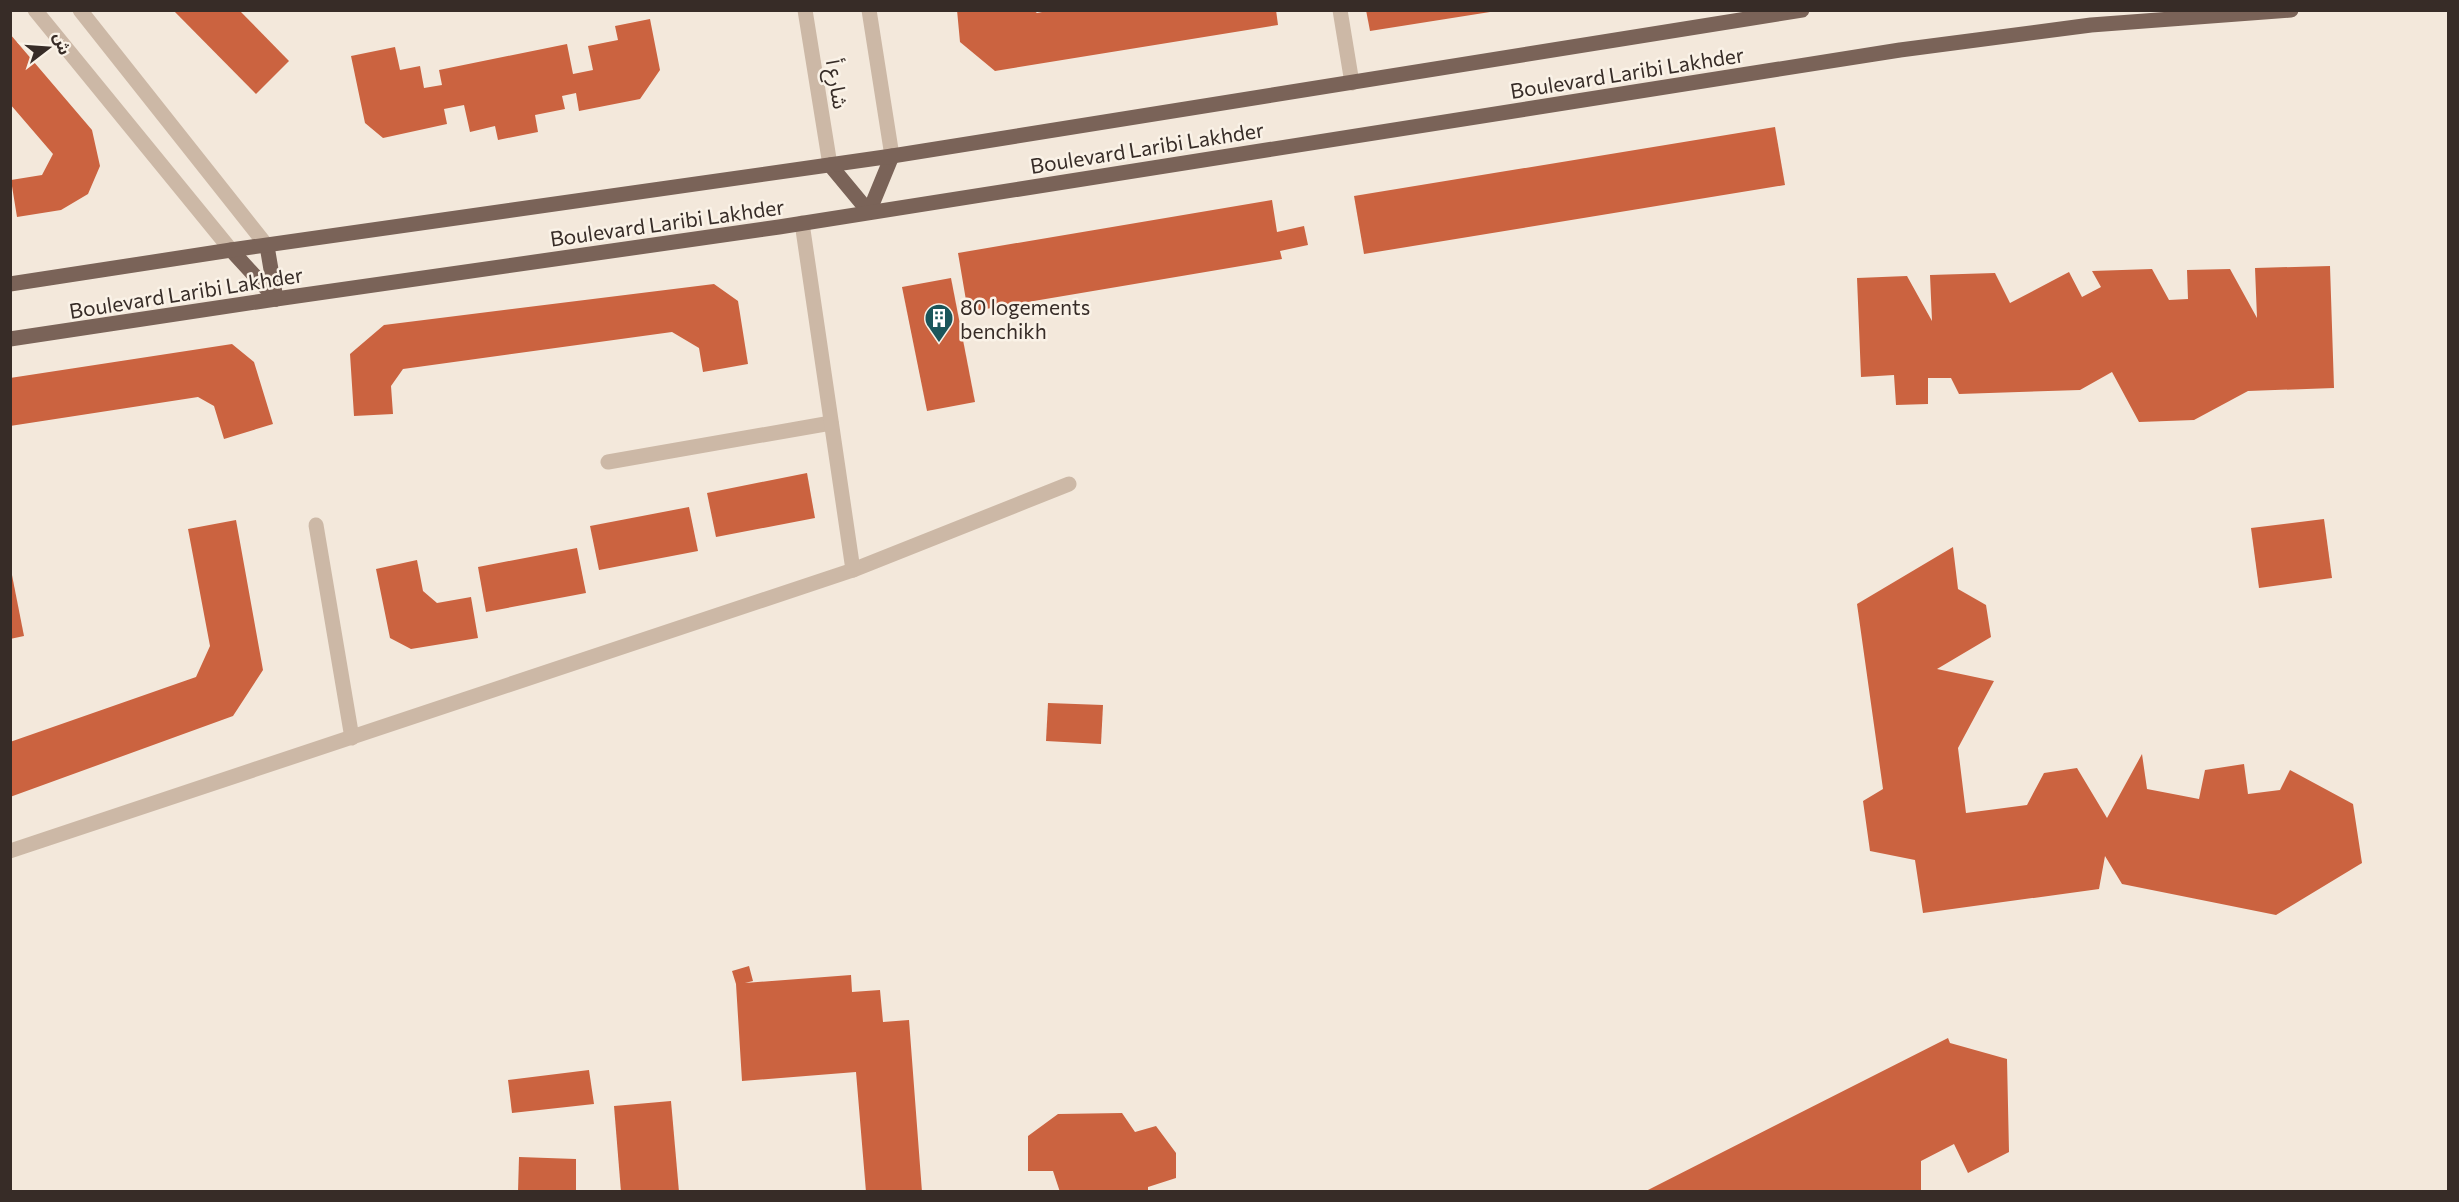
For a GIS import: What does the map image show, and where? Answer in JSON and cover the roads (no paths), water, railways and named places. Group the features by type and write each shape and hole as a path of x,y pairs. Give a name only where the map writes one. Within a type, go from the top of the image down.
{"main road":[{"name":"Boulevard Laribi Lakhder","path":"10,284 231,250 892,156 1802,10"},
{"name":"Boulevard Laribi Lakhder","path":"10,339 802,223 1900,50 2091,26 2291,10"},
{"path":"830,165 869,212 892,156"},
{"path":"267,246 276,299"},
{"path":"231,250 276,299"}],"street":[{"path":"35,10 231,250"},
{"path":"80,10 267,246"},
{"name":"شارع أ","path":"805,10 830,165"},
{"name":"شارع أ","path":"870,10 892,156"},
{"path":"1340,10 1353,83"},
{"path":"802,223 853,570"},
{"path":"608,462 831,423"},
{"path":"10,851 853,570 1069,484"},
{"path":"316,525 352,738"}],"place":[{"name":"80 logements benchikh","path":"939,344"}]}
